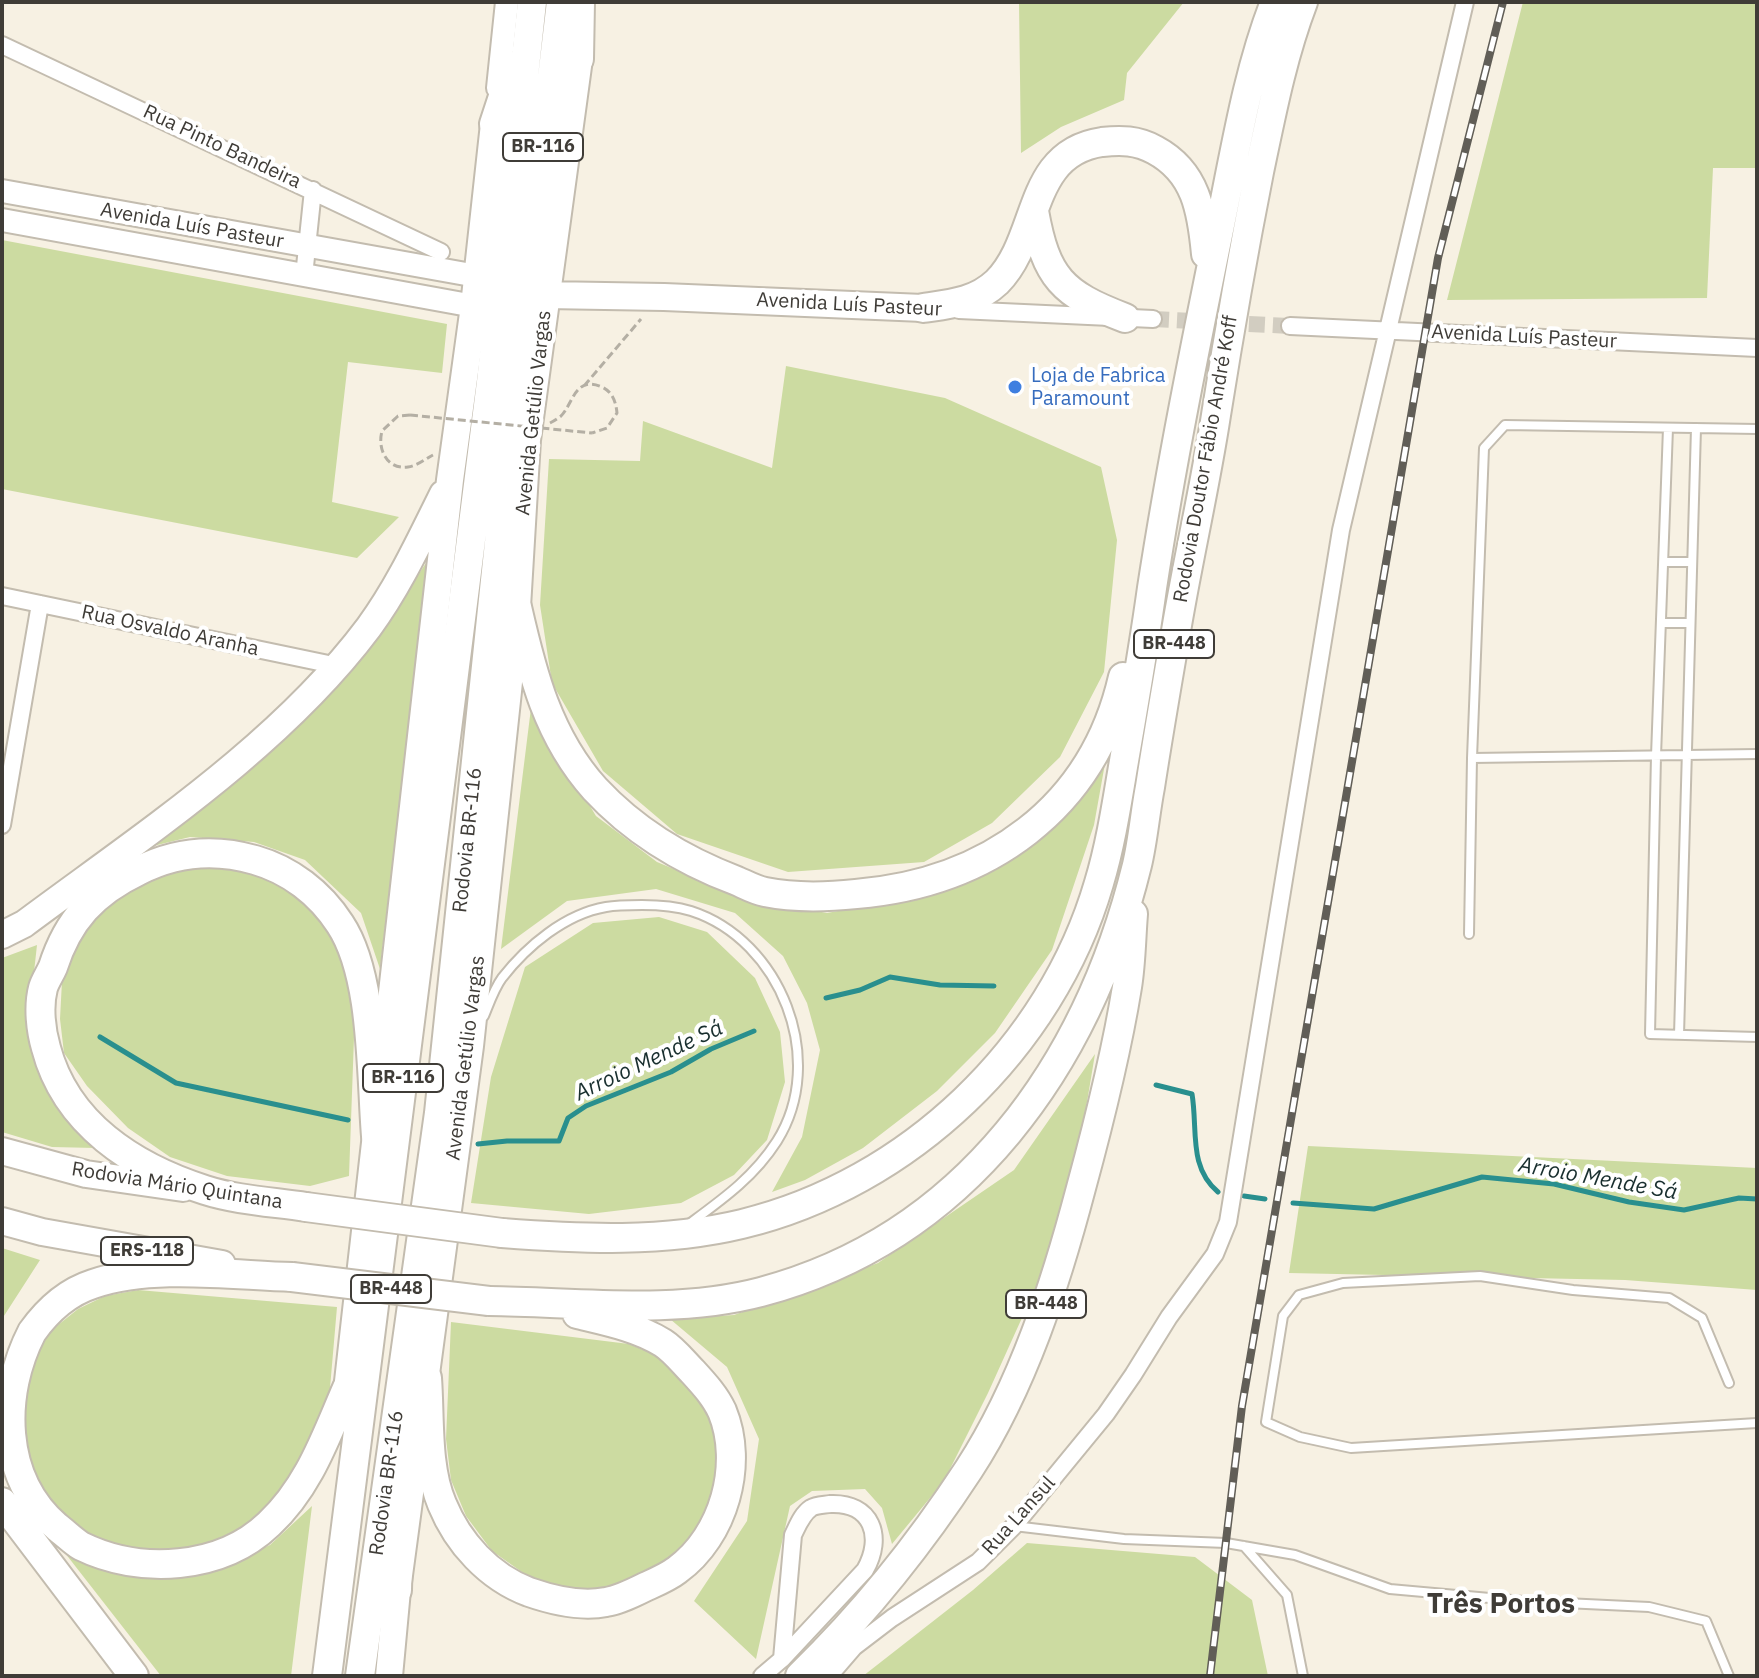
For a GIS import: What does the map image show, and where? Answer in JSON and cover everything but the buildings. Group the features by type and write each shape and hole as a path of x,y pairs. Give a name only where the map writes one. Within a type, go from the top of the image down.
{"highway":[{"name":"Rodovia BR-116","path":"360,1676 439,1113 518,366 561,2"},
{"path":"579,59 580,2"},
{"name":"Rodovia Doutor Fábio André Koff","path":"502,1233 613,1239 676,1234 739,1225 825,1196 914,1144 959,1106 1000,1064 1034,1021 1080,936 1099,884 1112,830 1209,278 1246,103 1275,2"},
{"name":"Rodovia Doutor Fábio André Koff","path":"292,1277 489,1301 648,1304 708,1301 757,1293 803,1279 854,1256 900,1229 972,1175 1028,1110 1083,1018 1107,960 1137,865 1237,283 1273,103 1303,2"},
{"name":"Rodovia BR-116","path":"327,1676 491,382 523,4"},
{"name":"BR-116","path":"494,124 523,4"},
{"name":"Avenida Getúlio Vargas","path":"389,1676 397,1590 470,1046 517,607 527,440 546,295 557,239 579,59"},
{"name":"Rodovia BR-116","path":"332,1632 347,1388 450,480 474,306 494,124"},
{"path":"923,308 964,302 997,281 1013,261 1041,186 1051,171 1090,144 1121,140 1144,144 1166,156 1183,171 1196,197 1203,224 1209,278"},
{"path":"1034,210 1045,258 1063,286 1089,304 1139,318"},
{"name":"Avenida Luís Pasteur","path":"546,295 923,308"},
{"path":"2,935 24,924 159,824 287,720 338,666 370,625 407,569 450,480"},
{"path":"517,607 533,677 550,722 595,789 666,848 716,873 764,892 829,896 885,892 943,878 1001,852 1037,824 1071,787 1098,750 1118,698 1133,632 1149,611"},
{"path":"207,1191 145,1166 91,1128 68,1101 51,1069 43,1037 43,987 61,941 76,917 123,878 178,855 208,852 242,856 272,865 298,879 340,924 358,965 366,1005 376,1136"},
{"name":"BR-448","path":"791,1668 832,1645 890,1578 970,1468 1004,1404 1031,1343 1055,1282 1104,1102 1127,984 1137,865"},
{"name":"Rodovia Mário Quintana","path":"2,1151 86,1174 502,1233"},
{"name":"ERS-118","path":"2,1221 42,1232 292,1277"},
{"path":"292,1277 163,1273 125,1276 90,1284 62,1300 33,1330 9,1370 4,1401 5,1437 14,1470 29,1498 79,1545 138,1562 173,1564 210,1558 247,1543 270,1524 294,1496 313,1468 347,1388"},
{"path":"427,1378 432,1460 440,1501 457,1535 486,1567 515,1587 550,1600 605,1603 634,1593 679,1569 702,1543 721,1513 729,1485 731,1457 722,1412 708,1389 664,1344 628,1327 530,1301"},
{"name":"BR-116","path":"397,1590 402,1443 399,1393"},
{"path":"2,1502 134,1676"}],"main road":[{"path":"579,59 588,2"},
{"name":"Avenida Luís Pasteur","path":"2,191 477,276"},
{"name":"Avenida Luís Pasteur","path":"2,220 474,306"}],"street":[{"name":"Rua Lansul","path":"829,1676 854,1647 892,1618 978,1562 1014,1526 1106,1414 1169,1317 1215,1254 1228,1222 1341,530 1465,2"},
{"name":"Rua Pinto Bandeira","path":"2,45 441,252"},
{"path":"304,276 313,190"},
{"name":"Avenida Luís Pasteur","path":"923,308 1139,318"},
{"name":"Avenida Luís Pasteur","path":"1290,326 1757,348"},
{"name":"Rua Osvaldo Aranha","path":"2,596 338,666"},
{"path":"2,825 40,604"},
{"path":"762,1676 791,1668 872,1557 874,1530 866,1516 852,1507 836,1504 810,1508 793,1535 791,1668"}],"lane":[{"path":"1469,934 1472,758 1484,448 1505,425 1757,429"},
{"path":"1668,428 1650,1034 1757,1037"},
{"path":"1679,1035 1696,428"},
{"path":"1664,562 1692,562"},
{"path":"1662,623 1690,623"},
{"path":"1472,758 1757,754"},
{"path":"470,1046 500,980 550,932 580,915 606,907 660,905 691,911 747,945 780,991 793,1021 799,1068 798,1090 779,1138 762,1163 745,1183 676,1234"},
{"path":"1729,1383 1702,1318 1669,1298 1573,1290 1480,1276 1343,1283 1299,1295 1283,1316 1266,1422 1300,1437 1351,1448 1757,1423"},
{"path":"1014,1526 1124,1539 1226,1543 1295,1555 1390,1589 1523,1601 1649,1607 1706,1621 1729,1676"},
{"path":"1243,1546 1287,1595 1303,1676"}],"path":[{"path":"527,440 563,415 575,392 584,386 664,297"},
{"path":"455,443 414,466 403,468 392,465 380,447 382,431 398,416 592,433 607,428 617,413 616,405 608,391 601,387 584,386"}],"green space":[{"path":"1019,2 1184,2 1127,73 1124,100 1061,127 1021,153"},
{"path":"1523,2 1757,2 1757,168 1713,168 1707,298 1447,300"},
{"path":"2,240 447,324 442,373 348,362 332,502 399,517 357,558 2,489"},
{"path":"786,366 945,398 1101,467 1117,540 1104,672 1060,757 992,823 924,862 788,872 677,834 603,771 552,683 540,605 549,459 640,461 643,421 772,468"},
{"path":"428,560 380,969 361,913 305,860 254,842 190,837 149,847 302,723 366,653"},
{"path":"531,708 596,816 657,862 741,897 827,913 930,894 1009,862 1089,786 1106,758 1094,825 1052,950 995,1033 937,1091 863,1148 805,1180 772,1192 802,1137 820,1050 807,1003 783,956 735,913 656,889 567,901 501,949"},
{"path":"228,865 281,884 311,906 336,939 349,977 355,1010 349,1176 310,1186 227,1176 170,1157 128,1128 87,1086 64,1053 60,1019 62,981 77,938 106,904 145,879 184,867"},
{"path":"659,917 707,932 755,978 780,1032 785,1082 767,1140 734,1175 681,1203 589,1214 471,1203 491,1077 525,967 593,923"},
{"path":"37,945 32,990 96,1148 52,1147 2,1132 2,958"},
{"path":"1095,1054 1083,1126 1040,1278 944,1481 892,1544 882,1508 865,1489 812,1491 790,1506 756,1659 694,1601 747,1521 759,1439 727,1367 670,1319 734,1315 878,1263 1014,1170"},
{"path":"1308,1146 1757,1168 1757,1290 1625,1280 1289,1273"},
{"path":"2,1248 40,1260 2,1319"},
{"path":"138,1290 337,1307 328,1411 301,1466 270,1507 235,1531 203,1545 172,1551 134,1550 94,1537 58,1511 37,1484 18,1422 31,1356 53,1329 78,1309 105,1296"},
{"path":"451,1322 629,1344 663,1358 699,1389 716,1422 721,1458 716,1499 696,1540 669,1567 593,1593 558,1589 529,1577 492,1551 466,1516 451,1480 446,1439"},
{"path":"312,1506 291,1676 161,1676 65,1553 119,1571 193,1577 270,1545"},
{"path":"1027,1543 1195,1557 1252,1600 1268,1676 863,1676 973,1590"}],"waterway":[{"name":"Arroio Mende Sá","path":"826,998 860,990 890,977 940,985 994,986"},
{"name":"Arroio Mende Sá","path":"478,1144 559,1141 568,1118 586,1106 671,1072 711,1049 754,1031"},
{"name":"Arroio Mende Sá","path":"100,1037 176,1083 348,1120"},
{"name":"Arroio Mende Sá","path":"1156,1085 1192,1094 1198,1159 1202,1171 1218,1192"},
{"name":"Arroio Mende Sá","path":"1293,1203 1374,1209 1482,1177 1554,1184 1629,1202 1684,1210 1739,1198 1757,1199"},
{"name":"Arroio Mende Sá","path":"1244,1196 1265,1199"}],"tunnel":[{"path":"1153,319 1290,326"}],"railway":[{"path":"1210,1676 1242,1406 1438,258 1503,2"}],"place":[{"name":"Loja de Fabrica Paramount","path":"1015,387"}],"district":[{"name":"Três Portos","path":"1501,1605"}]}
